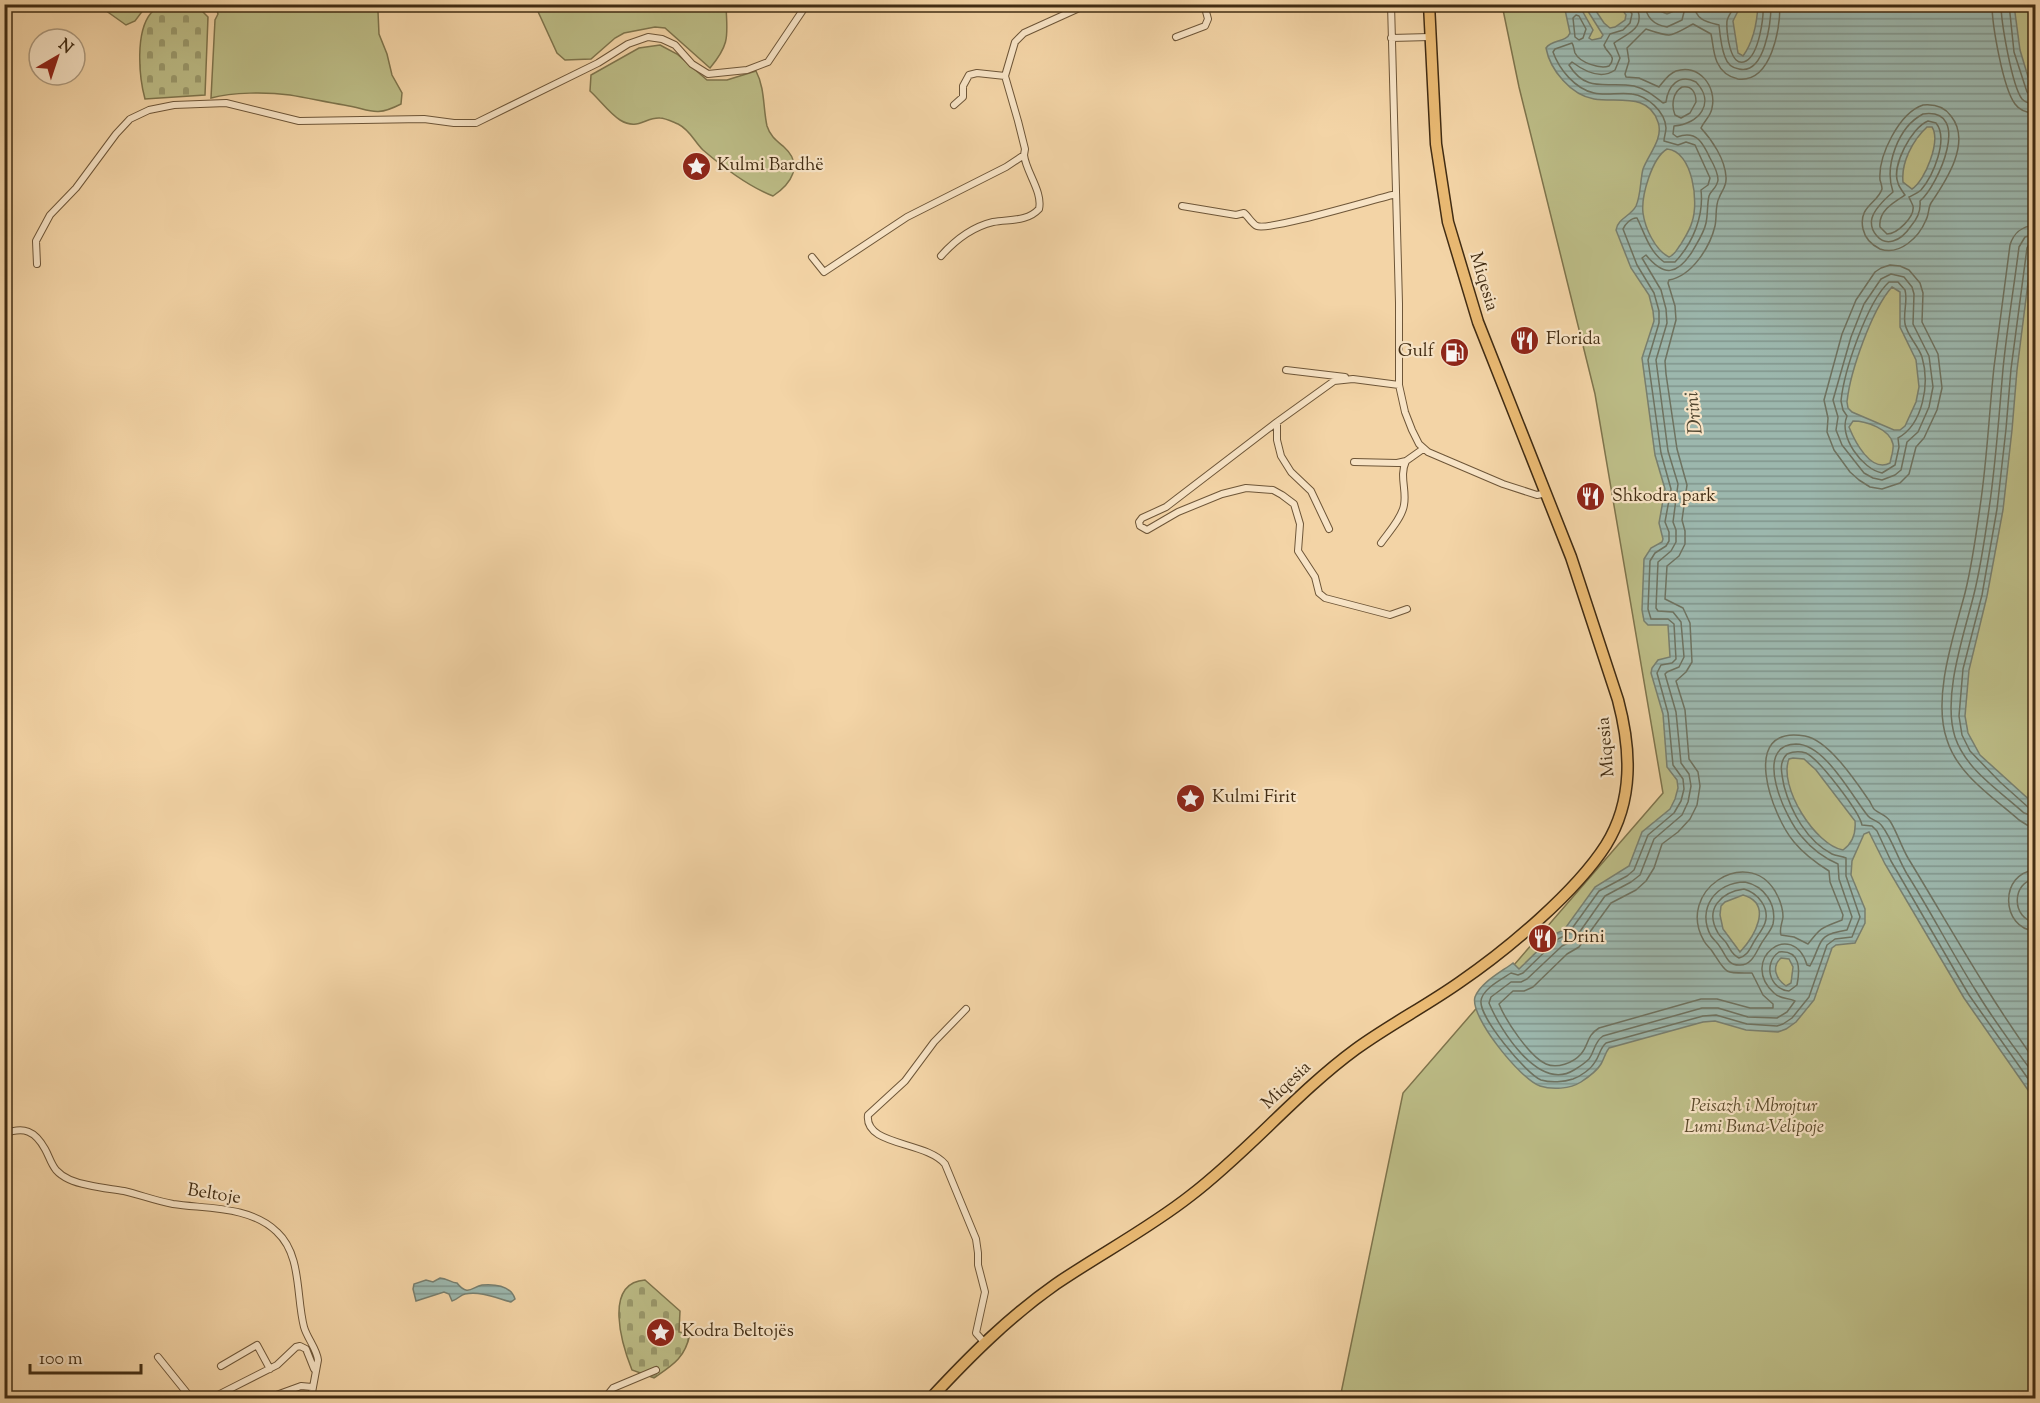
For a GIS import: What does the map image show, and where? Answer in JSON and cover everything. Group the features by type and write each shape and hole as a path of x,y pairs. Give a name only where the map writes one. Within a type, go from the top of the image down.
{"main road":[{"name":"Miqesia","path":"933,1396 984,1342 1017,1313 1183,1202 1233,1161 1326,1071 1493,958 1582,876 1606,844 1617,822 1624,802 1628,757 1624,723 1580,583 1547,493 1478,322 1448,222 1436,144 1429,4"}],"street":[{"path":"37,264 36,241 50,215 76,188 109,142 130,119 149,110 174,105 226,103 299,121 424,119 476,123 648,37 662,39 675,45 692,64 708,74 747,70 768,62 807,4"},
{"path":"941,256 955,240 968,233 993,223 1030,216 1039,209 1039,198 1025,165 1025,149 1005,76 1018,37 1088,4"},
{"path":"1176,37 1205,26 1208,20 1204,4"},
{"path":"1391,4 1399,385 1405,412 1423,449 1443,460 1503,484 1537,495 1547,493"},
{"path":"1391,38 1430,37"},
{"path":"954,105 963,97 963,86 969,75 977,73 1005,76"},
{"path":"812,257 824,272 907,217 1006,167 1024,155"},
{"path":"1182,206 1236,215 1244,213 1258,226 1263,226 1285,224 1396,194"},
{"path":"1286,370 1399,385"},
{"path":"1353,379 1327,384 1166,507 1142,518 1139,522 1140,526 1148,530 1178,512 1222,494 1246,488 1273,490 1294,504 1300,524 1298,551 1315,577 1319,593 1325,598 1390,615 1407,609"},
{"path":"1277,422 1277,440 1281,456 1291,472 1311,491 1329,529"},
{"path":"1354,462 1397,464 1406,461 1423,449"},
{"path":"1381,543 1405,504 1403,474 1406,461"},
{"path":"966,1009 934,1042 905,1081 868,1115 867,1122 872,1131 879,1136 927,1151 939,1157 945,1164 976,1239 978,1265 985,1292 976,1333 984,1342"},
{"name":"Beltoje","path":"4,1134 18,1129 26,1130 45,1149 58,1173 76,1183 126,1192 172,1204 228,1210 249,1216 276,1230 283,1238 291,1255 297,1279 303,1325 318,1354 311,1398"},
{"path":"221,1366 257,1345 270,1369"},
{"path":"212,1398 270,1369 296,1347 306,1349 315,1370"},
{"path":"158,1357 191,1398"},
{"path":"605,1398 613,1388 656,1370"},
{"path":"268,1398 301,1386 312,1387"},
{"path":"933,1396 948,1398"}],"green space":[{"path":"163,4 196,5 208,17 205,95 145,99 140,67 142,31 151,13"},
{"path":"215,4 375,5 378,12 379,34 392,75 402,93 401,104 378,112 281,94 240,94 211,98 215,20 218,14"},
{"path":"98,5 147,5 135,21 126,25"},
{"path":"535,5 726,5 725,45 710,68 665,28 655,27 624,33 591,59 565,60 557,53"},
{"name":"Peisazh i Mbrojtur Lumi Buna-Velipoje","path":"1502,5 2035,5 2035,1398 1340,1398 1403,1093 1663,793 1595,394 1519,87"},
{"path":"660,45 677,54 707,80 727,80 756,71 761,84 768,130 790,154 794,167 790,180 773,196 736,176 719,163 703,150 682,126 660,118 637,124 626,123 612,114 590,91 591,75 639,48"},
{"path":"645,1280 680,1311 679,1332 690,1334 681,1355 654,1378 632,1370 624,1346 619,1317 624,1292 632,1284"}],"water":[{"path":"1564,5 1579,5 1593,30 1589,38 1592,40 1601,38 1603,35 1584,5 1592,5 1610,28 1625,20 1626,15 1619,5 1658,5 1662,12 1667,14 1672,12 1673,5 1706,5 1716,10 1719,5 1741,5 1733,21 1738,53 1743,56 1754,32 1758,5 2014,5 2020,50 2035,100 2035,227 2017,370 2003,510 1987,596 1969,670 1965,716 1968,733 1980,755 2035,805 2035,892 2031,895 2030,900 2036,913 2035,1100 1964,998 1885,864 1869,832 1864,834 1852,861 1851,875 1865,909 1865,923 1855,943 1836,945 1832,948 1814,1000 1796,1022 1786,1029 1778,1032 1746,1030 1715,1021 1703,1022 1609,1048 1599,1067 1581,1082 1572,1086 1555,1088 1540,1086 1521,1072 1498,1046 1480,1018 1475,1006 1475,997 1481,987 1513,963 1519,969 1555,934 1564,930 1595,887 1629,866 1642,832 1670,809 1678,788 1677,780 1667,767 1663,714 1651,673 1658,660 1670,657 1668,625 1648,625 1644,621 1642,610 1644,559 1651,548 1663,539 1659,523 1665,489 1655,455 1642,358 1654,321 1653,311 1649,295 1631,268 1616,230 1619,223 1636,206 1643,169 1657,140 1659,128 1658,122 1647,106 1631,101 1585,97 1563,80 1552,65 1546,48 1570,33","holes":["1927,127 1932,127 1933,151 1922,178 1912,189 1903,182 1904,167 1909,152","1667,149 1676,152 1688,168 1694,191 1695,203 1691,225 1677,250 1669,257 1659,249 1652,238 1643,213 1646,188 1657,160","1892,287 1900,292 1900,327 1916,360 1919,387 1916,402 1905,426 1900,430 1894,430 1852,412 1848,408 1849,389 1857,358 1877,310","1853,421 1871,424 1882,430 1893,444 1890,463 1876,464 1870,460 1849,427","1789,759 1804,759 1816,770 1855,821 1853,837 1843,850 1832,846 1821,837 1801,813 1789,784 1787,770","1743,895 1752,899 1758,906 1759,913 1755,930 1740,952 1723,929 1721,906","1781,958 1789,959 1793,967 1791,983 1786,986 1780,980 1776,973 1776,965"]},
{"path":"440,1278 457,1283 464,1290 482,1285 502,1287 510,1291 515,1299 511,1302 471,1293 452,1301 449,1294 444,1292 416,1301 414,1284 426,1280 433,1282"}],"place":[{"name":"Kulmi Bardhë","path":"696,166"},
{"name":"Florida","path":"1525,340"},
{"name":"Gulf","path":"1455,352"},
{"name":"Shkodra park","path":"1591,497"},
{"name":"Kulmi Firit","path":"1191,798"},
{"name":"Drini","path":"1542,938"},
{"name":"Kodra Beltojës","path":"661,1332"}]}
